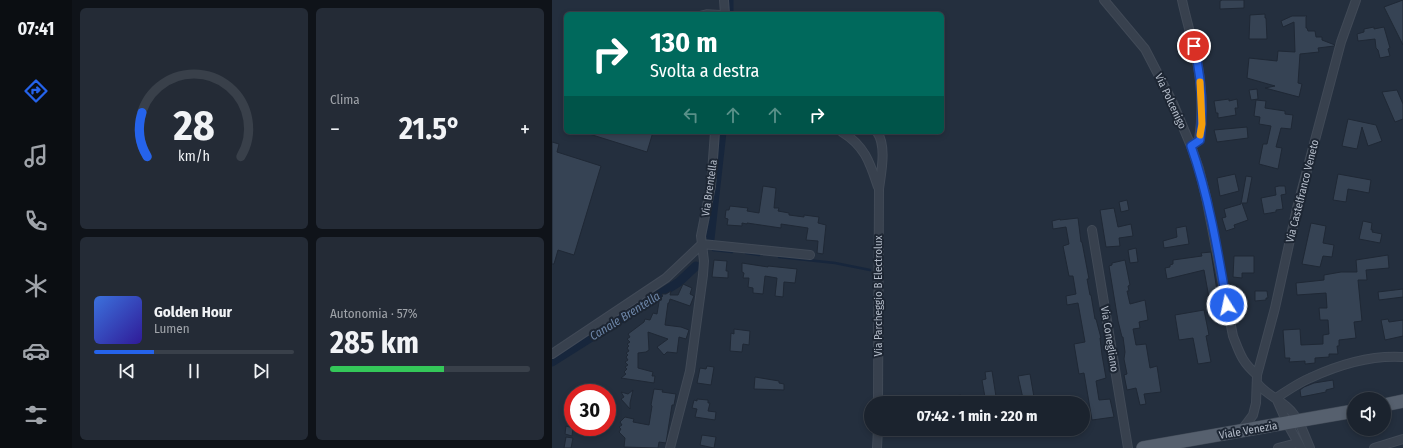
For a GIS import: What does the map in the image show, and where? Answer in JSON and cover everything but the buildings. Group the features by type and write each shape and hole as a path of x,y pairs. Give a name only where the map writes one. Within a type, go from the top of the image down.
{"main road":[{"path":"1391,404 1403,402"},
{"name":"Viale Venezia","path":"1143,448 1347,412"}],"street":[{"path":"724,0 725,12"},
{"name":"Via Polcenigo","path":"1104,0 1145,49 1191,146 1199,168 1206,197 1233,336 1240,354 1247,366 1257,375"},
{"path":"1182,0 1197,58 1201,95 1202,124 1200,140 1191,146"},
{"name":"Via Castelfranco Veneto","path":"1240,431 1253,415 1258,384 1257,375 1275,308 1297,208 1339,50 1356,0"},
{"name":"Via Brentella","path":"670,448 690,371 703,275 704,261 702,236 710,186 715,134"},
{"name":"Via Parcheggio B Electrolux","path":"845,134 862,149 869,161 879,190"},
{"name":"Via Parcheggio B Electrolux","path":"878,396 879,190 883,164 882,138 879,134"},
{"name":"Via Conegliano","path":"1092,230 1128,448"},
{"path":"552,354 666,278 702,244 810,255"},
{"path":"1276,398 1309,378 1323,372 1359,361 1389,356 1403,357"},
{"path":"1258,384 1264,391 1289,408 1299,446 1278,448"},
{"path":"1276,398 1310,448"},
{"path":"877,448 878,436"},
{"path":"1374,448 1403,439"}],"waterway":[{"name":"Canale Brentella","path":"729,0 729,12"},
{"name":"Canale Brentella","path":"710,239 722,134"},
{"path":"713,250 732,252"},
{"path":"746,253 759,255"},
{"path":"779,257 835,263 870,270"},
{"name":"Canale Brentella","path":"552,362 679,282 696,266"}],"slow traffic":[{"path":"1200,82 1202,124 1200,135"}],"route":[{"path":"1194,46 1197,58 1201,95 1202,124 1200,140 1191,146 1199,168 1206,197 1221,266 1227,305"}]}
